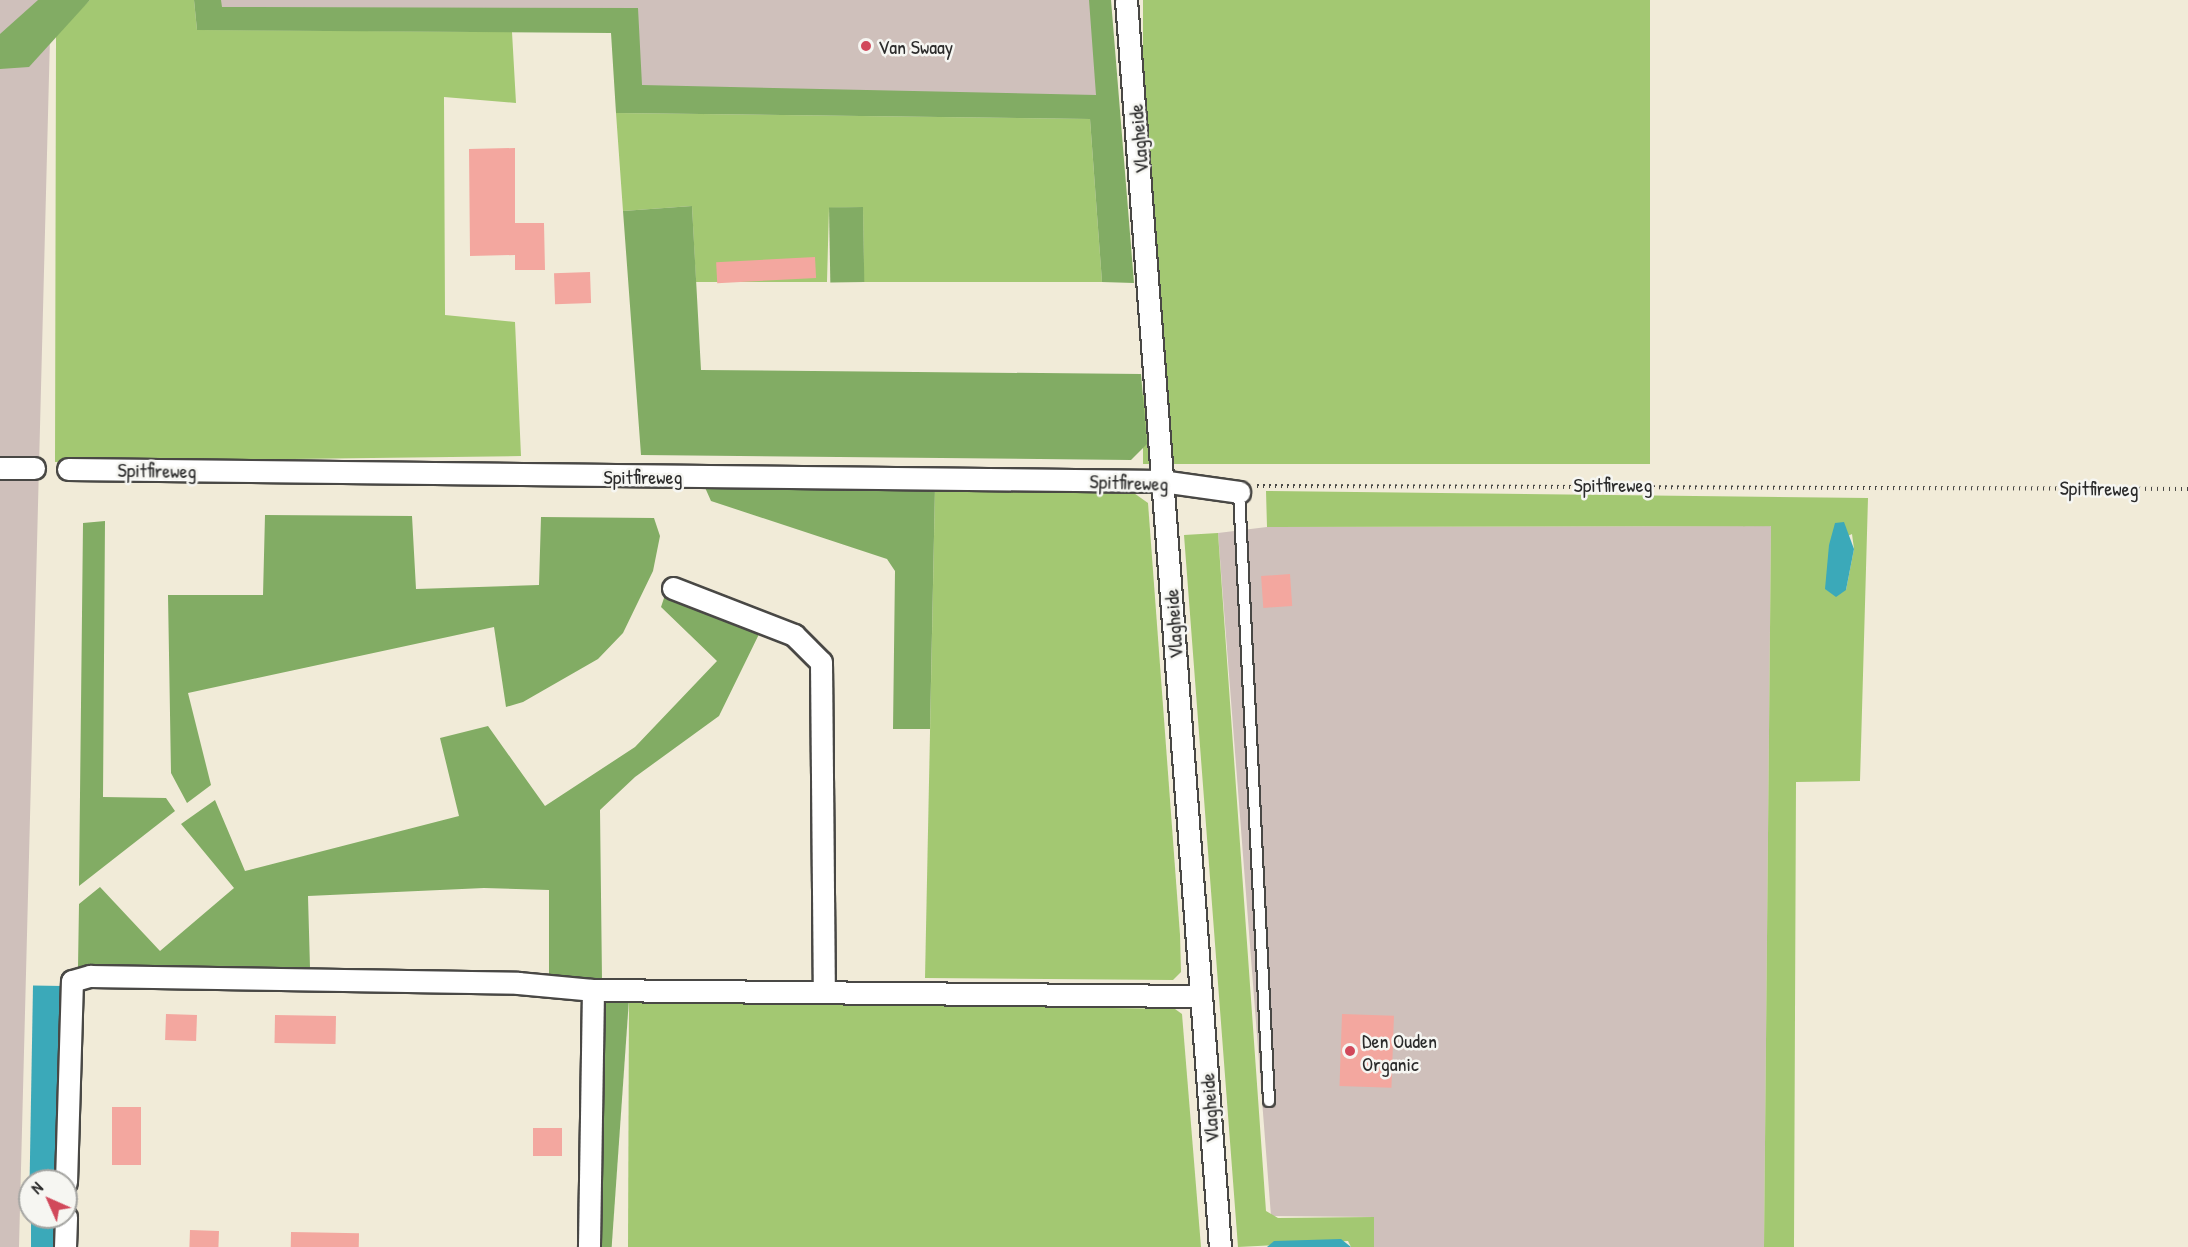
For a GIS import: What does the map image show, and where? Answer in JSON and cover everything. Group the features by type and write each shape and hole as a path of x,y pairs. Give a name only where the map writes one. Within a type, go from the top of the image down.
{"street":[{"name":"Vlagheide","path":"1126,0 1220,1247"},
{"path":"0,468 34,468"},
{"name":"Spitfireweg","path":"68,470 1162,481 1239,492"},
{"path":"673,588 794,635 821,662 824,990"},
{"path":"66,1169 72,981 90,976 506,983 593,990 824,990 1201,996"},
{"path":"589,1247 593,990"},
{"path":"65,1247 66,1229"}],"lane":[{"path":"1239,492 1269,1101"}],"path":[{"name":"Spitfireweg","path":"1239,492 1270,485 2188,489"}],"shaded area":[{"path":"0,0 86,0 50,37 21,1169 18,1169 19,1247 0,1247"},
{"name":"Van Swaay","path":"208,0 1108,0 1115,107 630,94 625,19 212,12"},
{"path":"1771,526 1764,1247 1374,1247 1374,1217 1271,1216 1218,533 1267,527"}],"green space":[{"path":"38,0 90,0 29,67 0,69 0,34"},
{"path":"90,0 194,0 197,30 512,32 516,103 444,97 445,315 515,322 521,456 55,462 56,33"},
{"path":"194,0 221,0 222,7 638,8 642,85 1096,95 1089,0 1111,0 1134,283 1102,282 1090,119 616,113 611,33 197,30"},
{"path":"1143,0 1650,0 1650,464 1143,464"},
{"path":"616,113 1090,119 1102,282 864,282 863,207 829,208 827,282 696,282 692,206 623,211"},
{"path":"692,206 701,370 1141,374 1147,444 1131,460 641,455 623,211"},
{"path":"863,207 864,282 830,283 829,208"},
{"path":"703,483 935,488 930,729 893,729 895,571 887,559 711,501"},
{"path":"935,488 1131,491 1148,503 1180,935 1181,972 1173,980 925,978"},
{"path":"1266,491 1868,498 1860,781 1796,782 1794,1247 1764,1247 1771,526 1267,527","holes":["1852,534 1854,549 1846,590 1829,567 1829,545"]},
{"path":"265,515 412,516 416,589 539,585 541,517 654,518 660,536 653,571 623,633 598,659 523,702 506,707 494,627 188,693 211,785 187,803 171,773 168,595 263,595"},
{"path":"105,521 103,797 166,798 175,811 79,886 83,523"},
{"path":"1218,533 1266,1211 1278,1218 1374,1217 1374,1247 1351,1247 1348,1241 1238,1247 1184,535"},
{"path":"666,592 762,628 719,716 635,777 600,810 602,980 549,975 549,890 484,888 308,896 310,968 78,967 79,904 100,887 160,951 234,888 181,824 215,800 245,871 459,816 440,738 488,726 545,806 635,747 717,661 661,607"},
{"path":"601,998 629,1000 612,1247 584,1246"},
{"path":"629,1000 1175,1009 1182,1014 1201,1247 628,1247"}],"water":[{"path":"1844,522 1854,549 1846,590 1836,597 1825,589 1829,545 1835,523"},
{"path":"33,985 62,986 59,1169 30,1169"},
{"path":"31,1229 57,1229 57,1247 31,1247"},
{"path":"1341,1239 1351,1247 1267,1247 1274,1241"}],"building":[{"path":"515,148 515,223 544,223 545,270 515,270 515,255 470,256 469,149"},
{"path":"815,257 816,278 717,283 716,262"},
{"path":"590,272 591,303 555,304 554,273"},
{"path":"1290,574 1292,606 1263,608 1261,576"},
{"path":"166,1014 197,1015 196,1041 165,1040"},
{"path":"1342,1014 1394,1016 1391,1088 1339,1086"},
{"path":"275,1015 336,1016 336,1044 275,1043"},
{"path":"112,1107 141,1107 141,1165 112,1165"},
{"path":"533,1128 562,1128 562,1156 533,1156"},
{"path":"190,1230 219,1231 218,1247 189,1247"},
{"path":"291,1232 359,1233 359,1247 291,1247"}],"place":[{"name":"Van Swaay","path":"866,46"},
{"name":"Den Ouden Organic","path":"1350,1051"}]}
